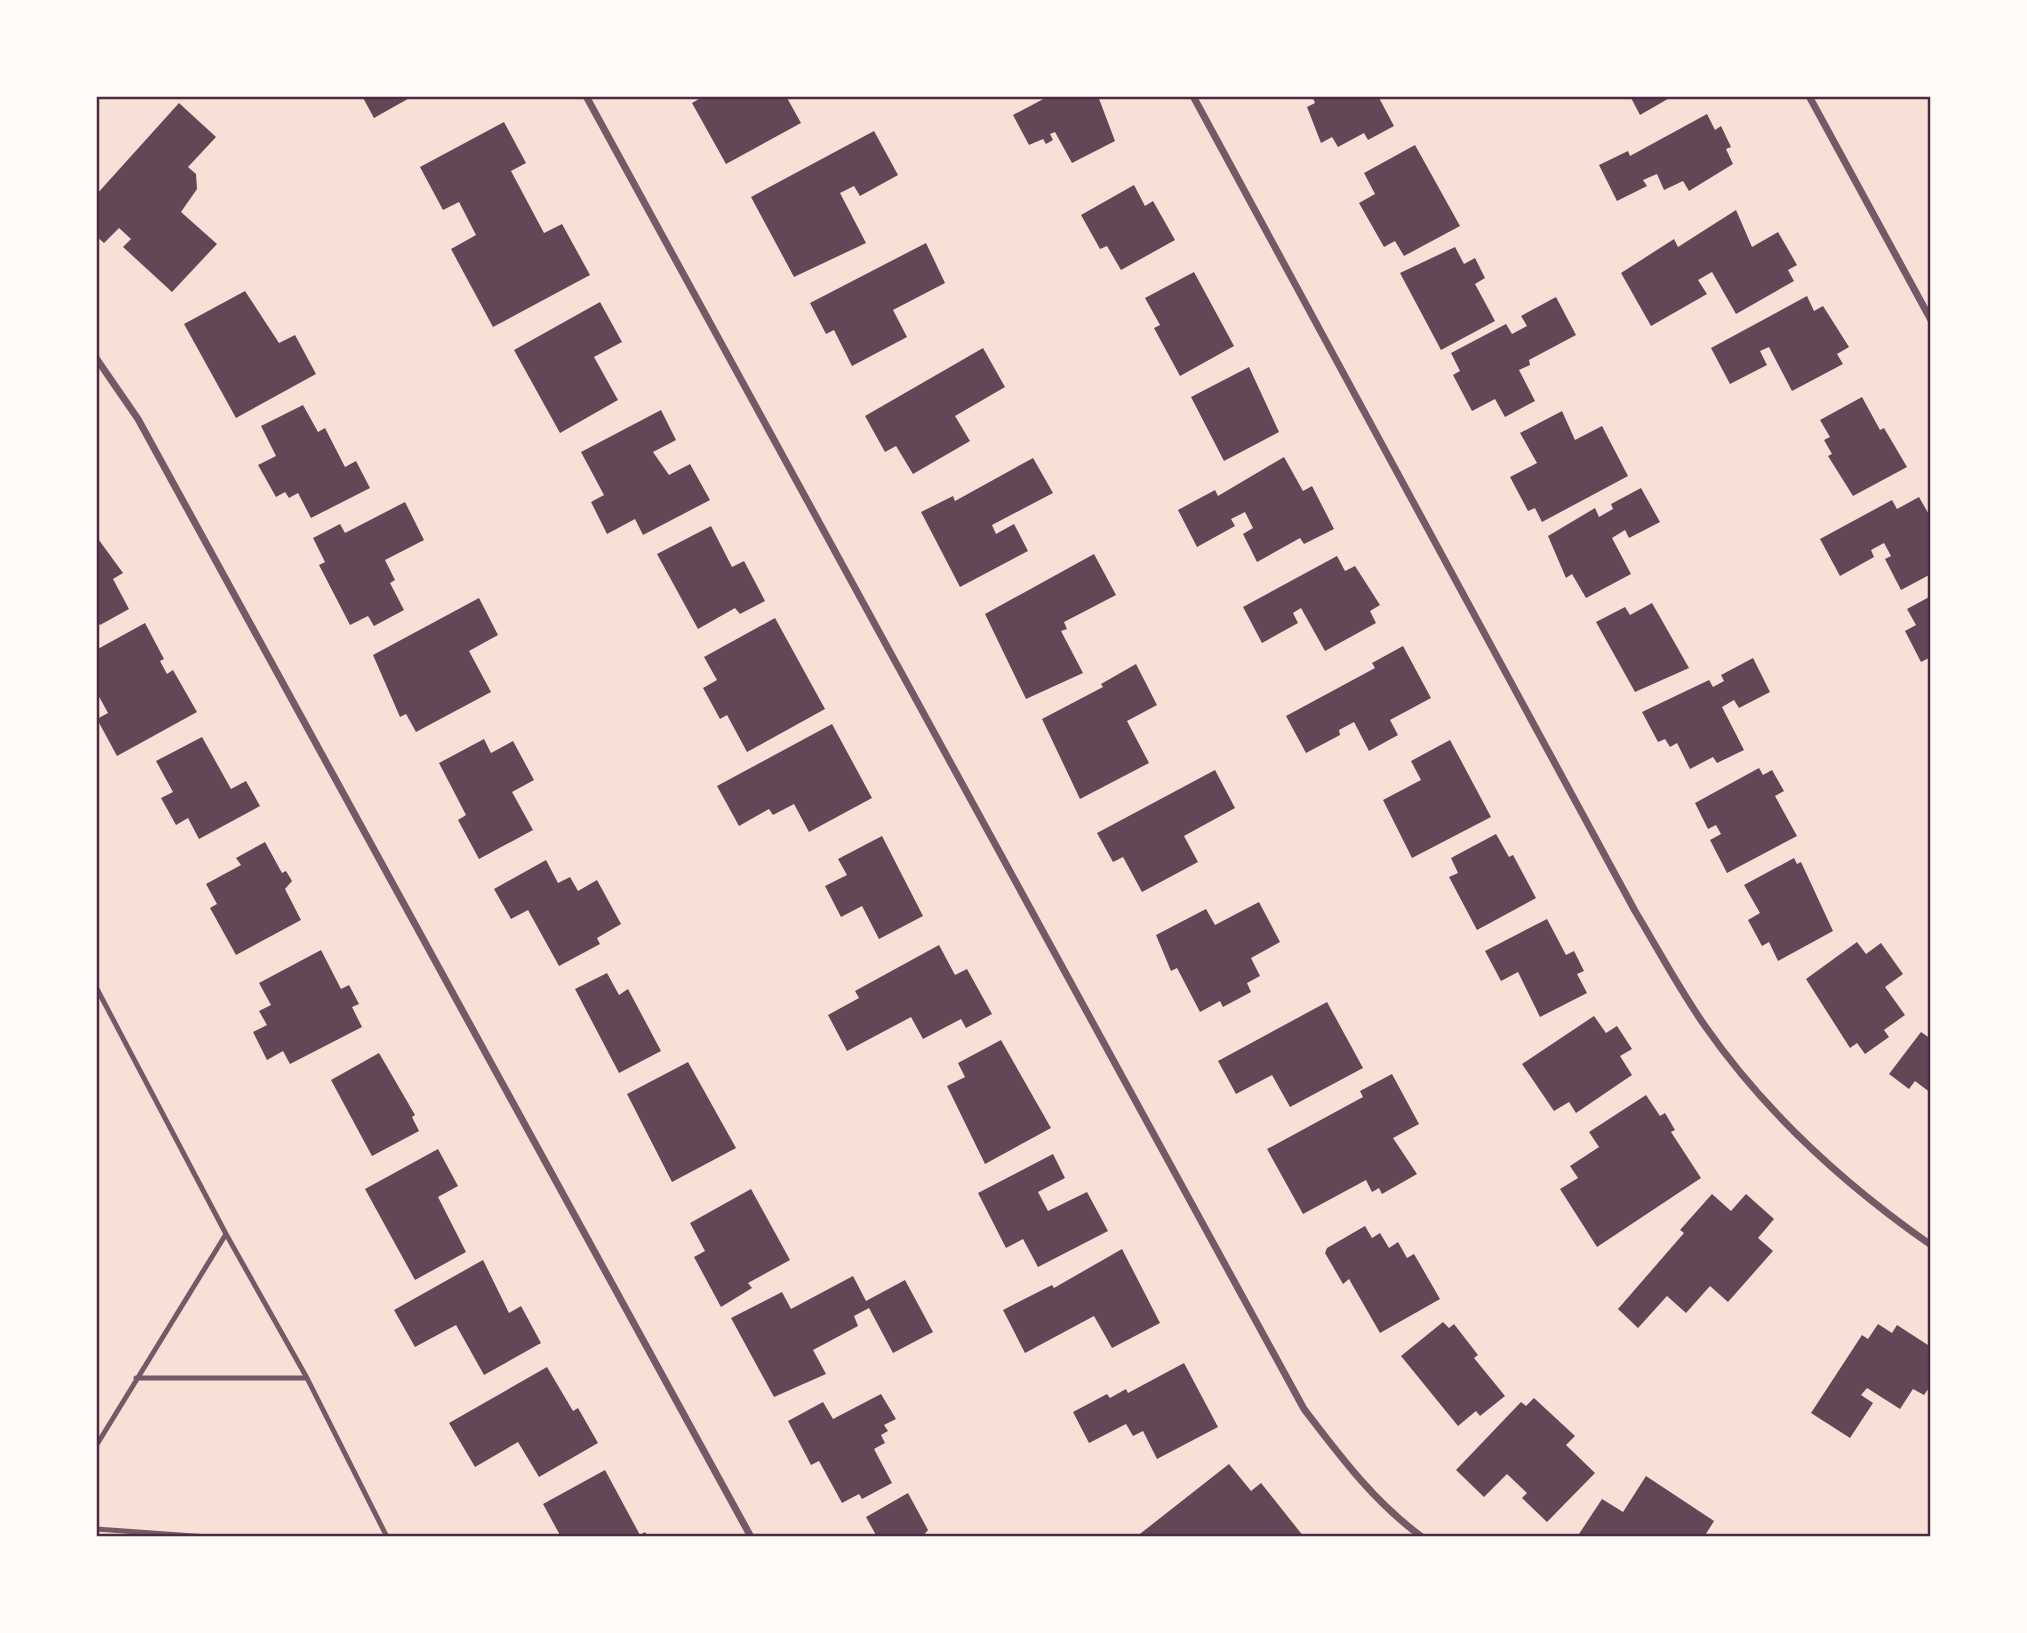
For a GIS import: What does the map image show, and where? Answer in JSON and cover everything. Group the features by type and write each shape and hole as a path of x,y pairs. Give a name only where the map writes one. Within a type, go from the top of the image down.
{"street":[{"path":"586,96 1304,1409 1349,1468 1397,1518 1422,1537"},
{"path":"1193,96 1629,899 1704,1026 1778,1117 1883,1212 1931,1245"},
{"path":"1809,96 1931,320"},
{"path":"96,358 138,419 751,1537"}],"lane":[{"path":"96,987 226,1234 307,1378 387,1537"},
{"path":"96,1006 105,1002"},
{"path":"96,1446 226,1234"},
{"path":"136,1378 307,1378"},
{"path":"96,1529 208,1537"}],"building":[{"path":"362,96 413,96 374,118"},
{"path":"704,96 786,96 801,123 726,164 692,103"},
{"path":"1049,96 1098,96 1115,141 1072,163 1055,132 1050,134 1053,140 1046,144 1043,139 1029,145 1013,115"},
{"path":"1312,96 1378,96 1394,126 1368,140 1364,133 1338,147 1332,137 1321,143 1307,107 1315,103"},
{"path":"1630,96 1673,96 1640,115"},
{"path":"179,103 216,137 188,167 196,174 197,189 181,212 217,244 172,292 123,247 131,239 119,228 104,243 96,236 96,195"},
{"path":"1707,114 1715,130 1721,126 1731,147 1726,149 1733,164 1689,191 1683,181 1664,190 1657,174 1643,180 1647,186 1617,201 1599,165 1628,151 1630,156"},
{"path":"504,122 526,163 511,171 544,233 562,224 590,275 493,327 451,249 476,235 459,202 443,210 420,167"},
{"path":"874,131 898,175 860,196 854,186 840,193 866,243 794,277 751,197"},
{"path":"1415,145 1460,226 1404,256 1395,241 1384,247 1359,203 1375,194 1364,173"},
{"path":"1134,185 1145,206 1153,201 1175,240 1121,270 1107,246 1100,249 1081,215"},
{"path":"1736,210 1752,247 1778,232 1797,265 1788,270 1794,281 1736,314 1712,272 1698,280 1707,294 1651,326 1621,273 1674,239 1678,247"},
{"path":"926,243 945,283 893,310 907,337 852,366 834,330 826,334 810,303"},
{"path":"1455,247 1464,264 1475,258 1485,278 1475,284 1495,321 1441,350 1400,273"},
{"path":"1194,272 1234,346 1180,376 1154,328 1160,325 1145,298"},
{"path":"245,291 279,343 295,335 316,374 236,418 184,324"},
{"path":"1807,296 1814,311 1823,306 1849,347 1837,354 1843,364 1792,391 1769,347 1760,351 1767,365 1730,384 1711,348"},
{"path":"1556,297 1576,335 1529,360 1530,365 1519,370 1535,401 1505,417 1495,399 1472,411 1453,375 1460,371 1451,353 1506,324 1512,334 1527,326 1521,316"},
{"path":"600,302 622,342 594,357 618,400 560,433 514,350"},
{"path":"983,348 1005,387 955,416 970,441 913,474 896,446 885,452 865,416"},
{"path":"1249,367 1279,432 1224,461 1191,397"},
{"path":"1862,397 1880,430 1884,428 1907,467 1853,496 1828,456 1832,454 1824,440 1830,437 1820,420"},
{"path":"303,405 318,432 325,428 345,467 356,461 370,488 311,518 298,493 289,498 285,492 276,497 258,465 276,456 261,426"},
{"path":"661,410 676,440 653,452 669,475 690,464 710,500 643,535 635,519 607,534 591,502 604,495 581,452"},
{"path":"1562,411 1575,440 1602,426 1628,476 1542,522 1535,508 1528,511 1510,477 1537,463 1520,433"},
{"path":"1284,457 1303,491 1312,486 1334,529 1304,544 1300,538 1257,562 1243,534 1253,528 1245,512 1231,519 1235,526 1197,547 1178,510 1215,490 1218,496"},
{"path":"1033,458 1053,493 992,525 996,534 1014,524 1028,551 960,587 921,512 953,496 955,501"},
{"path":"1641,488 1660,522 1629,538 1625,530 1612,538 1631,574 1586,598 1572,574 1566,578 1548,536 1595,508 1599,517 1613,509 1611,504"},
{"path":"1919,497 1931,518 1931,574 1901,590 1885,559 1891,556 1884,543 1871,550 1874,557 1840,576 1820,539 1892,500 1897,509"},
{"path":"405,502 424,540 385,560 395,580 390,583 404,610 374,626 368,616 350,625 319,565 325,562 313,538 340,524 345,533"},
{"path":"711,526 732,567 744,561 765,601 740,614 735,608 698,629 657,554"},
{"path":"96,536 123,573 113,579 129,609 100,625 96,619"},
{"path":"1094,554 1116,595 1064,622 1067,629 1061,631 1083,673 1026,699 985,614"},
{"path":"1337,556 1345,571 1355,566 1380,605 1370,611 1376,623 1325,651 1301,608 1293,613 1298,623 1262,643 1243,607"},
{"path":"1931,596 1931,657 1921,662 1905,631 1916,625 1907,609"},
{"path":"479,598 498,635 469,651 491,692 416,732 406,714 400,717 373,655"},
{"path":"1652,603 1689,668 1635,692 1596,622 1625,607 1630,615"},
{"path":"775,618 825,709 747,752 727,715 720,719 703,688 717,680 704,657"},
{"path":"145,623 164,659 160,661 167,674 173,670 197,712 117,756 97,719 108,713 96,691 96,650"},
{"path":"1403,646 1431,698 1390,720 1398,735 1369,751 1354,722 1339,730 1340,735 1306,753 1286,716 1375,668 1372,663"},
{"path":"1753,658 1770,692 1739,708 1734,700 1722,707 1744,750 1717,763 1713,757 1690,769 1677,743 1670,747 1665,739 1658,742 1642,712 1709,680 1713,687 1724,681 1721,675"},
{"path":"1136,664 1157,705 1127,721 1149,763 1080,799 1042,719 1103,687 1101,684"},
{"path":"832,724 872,798 809,832 794,804 773,815 769,809 739,826 717,786"},
{"path":"202,737 231,789 246,781 260,806 199,839 188,818 176,825 161,798 173,792 156,761"},
{"path":"484,739 491,753 513,741 534,780 512,792 533,830 479,859 458,820 466,815 439,763"},
{"path":"1450,740 1491,817 1412,858 1383,800 1421,780 1411,761"},
{"path":"1759,768 1763,775 1772,770 1784,791 1775,796 1797,836 1727,873 1710,840 1721,834 1716,825 1708,829 1695,803"},
{"path":"1215,770 1235,808 1184,836 1198,862 1142,892 1123,857 1113,862 1097,833"},
{"path":"1496,834 1509,857 1513,855 1536,898 1477,930 1449,877 1458,873 1451,858"},
{"path":"882,836 923,916 879,939 862,906 841,917 825,886 847,875 838,859"},
{"path":"265,842 282,873 286,871 292,881 285,889 301,920 236,955 210,908 217,904 206,884 241,865 236,858"},
{"path":"1794,858 1797,864 1801,862 1833,931 1778,961 1769,942 1762,946 1748,920 1760,913 1744,885"},
{"path":"546,860 558,883 570,877 578,891 597,880 621,924 597,938 600,944 559,966 528,910 511,919 494,889"},
{"path":"1259,902 1280,942 1251,958 1260,976 1247,983 1251,992 1223,1007 1220,1001 1200,1012 1177,968 1171,971 1156,935 1206,909 1215,925"},
{"path":"1547,919 1566,955 1574,951 1584,971 1577,974 1587,993 1540,1017 1518,972 1501,981 1485,951"},
{"path":"1857,942 1866,954 1881,943 1903,974 1885,987 1905,1015 1884,1030 1889,1037 1865,1054 1857,1043 1850,1048 1806,979"},
{"path":"939,945 955,975 967,969 992,1014 966,1028 961,1019 923,1039 911,1017 847,1051 828,1015 859,998 855,991"},
{"path":"321,950 341,989 349,985 359,1004 352,1007 362,1027 290,1064 283,1051 267,1060 253,1032 267,1025 259,1011 271,1005 259,983"},
{"path":"607,973 619,995 628,989 661,1051 619,1073 575,989"},
{"path":"1327,1002 1363,1068 1290,1107 1272,1075 1236,1094 1218,1061"},
{"path":"1594,1016 1606,1033 1617,1026 1632,1049 1620,1056 1632,1075 1576,1113 1569,1102 1554,1111 1522,1064"},
{"path":"1921,1032 1931,1039 1931,1093 1915,1081 1909,1089 1889,1074"},
{"path":"1001,1040 1051,1128 985,1164 947,1086 965,1077 958,1063"},
{"path":"379,1053 415,1115 412,1117 419,1131 372,1156 331,1080"},
{"path":"688,1062 736,1148 672,1182 627,1094"},
{"path":"1392,1074 1419,1124 1393,1138 1417,1174 1382,1194 1379,1188 1372,1192 1366,1180 1303,1214 1267,1149 1363,1097 1360,1091"},
{"path":"1646,1095 1660,1116 1665,1113 1675,1130 1671,1132 1701,1178 1597,1247 1560,1189 1578,1178 1570,1166 1599,1147 1589,1132"},
{"path":"438,1149 458,1186 438,1197 466,1252 415,1280 365,1189"},
{"path":"1053,1154 1065,1178 1038,1192 1048,1211 1087,1192 1108,1231 1038,1267 1023,1239 1006,1248 978,1193"},
{"path":"751,1189 790,1260 748,1283 752,1288 721,1307 694,1257 705,1251 690,1223"},
{"path":"1712,1194 1731,1211 1746,1194 1774,1219 1758,1238 1773,1251 1728,1302 1710,1286 1686,1313 1667,1296 1638,1328 1618,1309 1684,1233 1680,1230"},
{"path":"1365,1226 1372,1238 1380,1233 1389,1248 1398,1242 1407,1258 1414,1254 1440,1299 1380,1333 1349,1279 1343,1284 1325,1253 1327,1248"},
{"path":"1122,1249 1160,1323 1112,1348 1094,1316 1025,1353 1003,1310 1052,1285 1054,1288"},
{"path":"483,1260 509,1313 521,1306 541,1343 484,1375 456,1325 415,1347 394,1310"},
{"path":"853,1276 866,1301 905,1280 933,1332 893,1353 869,1308 854,1316 858,1326 813,1350 826,1374 774,1397 731,1318 782,1292 791,1309"},
{"path":"1443,1322 1449,1328 1454,1324 1478,1355 1474,1358 1505,1396 1480,1416 1476,1411 1458,1426 1401,1356"},
{"path":"1878,1324 1892,1333 1897,1325 1931,1347 1931,1385 1924,1395 1913,1389 1900,1409 1867,1388 1861,1395 1873,1403 1850,1438 1811,1413 1862,1335 1868,1339"},
{"path":"1184,1363 1218,1427 1157,1459 1143,1431 1133,1436 1126,1424 1089,1443 1073,1412 1107,1394 1110,1398 1126,1389 1128,1393"},
{"path":"547,1367 573,1411 578,1408 598,1443 539,1477 518,1442 475,1467 449,1423"},
{"path":"881,1394 896,1419 884,1425 888,1431 881,1435 885,1443 874,1449 892,1483 862,1499 859,1494 842,1503 819,1461 811,1465 788,1421 823,1402 833,1419"},
{"path":"1534,1398 1575,1436 1566,1445 1595,1473 1547,1522 1522,1498 1527,1493 1507,1474 1484,1497 1456,1470 1521,1402 1526,1406"},
{"path":"1229,1464 1251,1491 1261,1483 1304,1537 1136,1537"},
{"path":"605,1470 640,1535 645,1532 648,1537 561,1537 543,1504"},
{"path":"1646,1476 1714,1521 1704,1537 1577,1537 1602,1499 1623,1512"},
{"path":"908,1493 928,1530 922,1537 877,1537 866,1517"}]}
